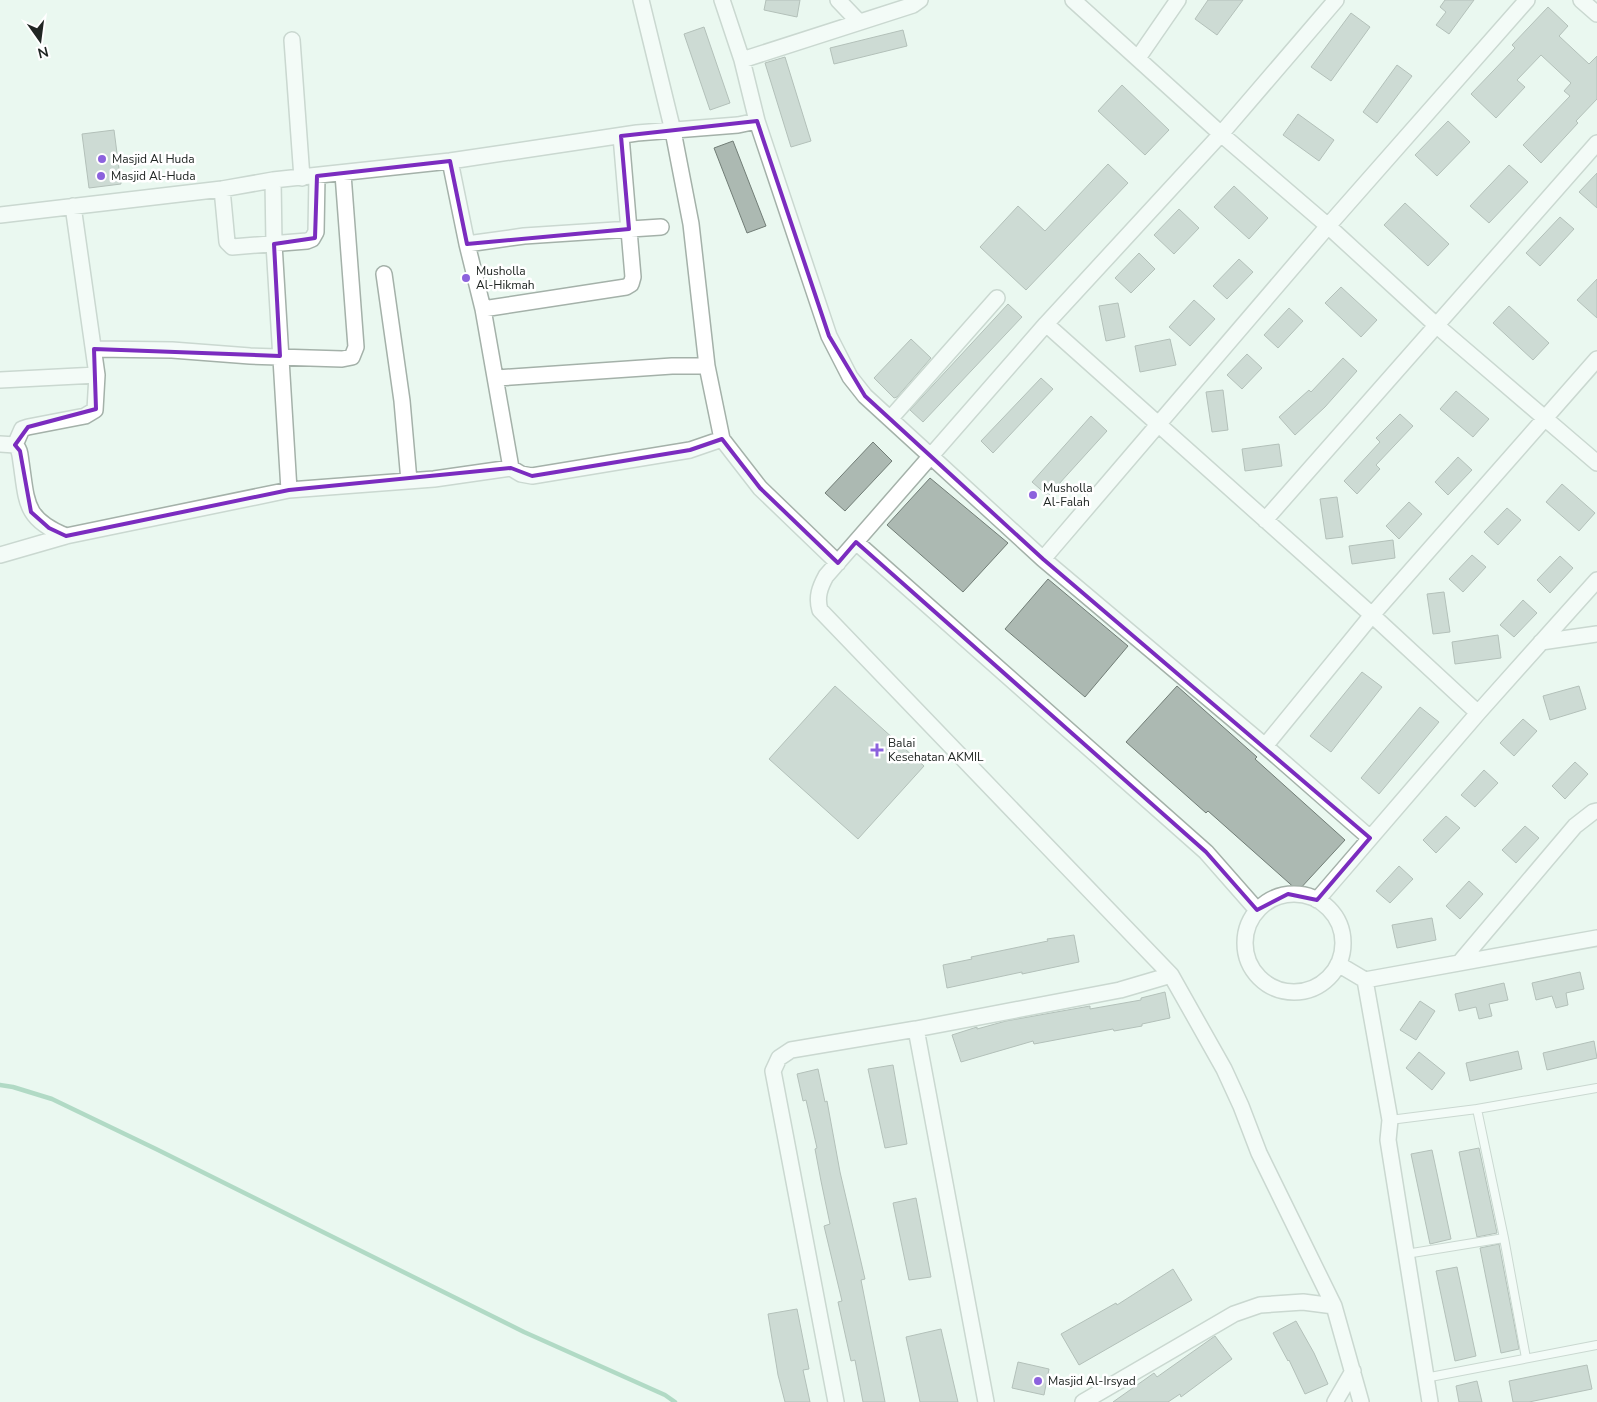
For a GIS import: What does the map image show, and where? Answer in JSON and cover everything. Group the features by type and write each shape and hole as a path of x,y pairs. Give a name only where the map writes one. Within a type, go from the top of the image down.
{"street":[{"path":"641,0 690,224 717,442 760,488 838,563"},
{"path":"722,0 742,60 757,121 829,336 850,377 865,396 1043,558 1265,746 1370,838"},
{"path":"838,0 859,22"},
{"path":"742,60 913,5 920,0"},
{"path":"1073,0 1221,134 1328,226 1436,325 1597,464"},
{"path":"1138,58 1178,0"},
{"path":"1336,0 1221,134 1046,324 856,542 824,580 818,602 820,610 1171,975 1224,1069 1259,1153 1334,1306 1361,1402"},
{"path":"1043,558 1328,226 1527,0"},
{"path":"1581,0 1597,14"},
{"path":"222,189 227,242 232,247 307,241 315,236 310,177 292,40"},
{"path":"0,215 222,189 273,180 343,174 450,161 637,133 738,125 757,121"},
{"path":"484,309 631,284 633,277 621,136"},
{"path":"1265,520 1597,143"},
{"path":"450,161 484,309 511,468"},
{"path":"94,349 172,350 250,356 342,359 352,357 356,347 343,174"},
{"path":"273,180 274,244 289,490"},
{"path":"66,536 48,528 31,512 27,500 20,451 7,444 28,426 85,416 95,410 97,375 73,206"},
{"path":"468,244 524,236 661,227"},
{"path":"384,274 402,401 409,481"},
{"path":"890,419 996,298"},
{"path":"1046,324 1372,615 1478,713"},
{"path":"1265,746 1372,615 1597,359"},
{"path":"496,378 678,366 707,366"},
{"path":"0,380 97,375"},
{"path":"0,555 66,536 289,490 434,479 511,468 520,474 532,476 690,450 717,442"},
{"path":"856,542 1206,852 1257,910"},
{"path":"1317,900 1478,713 1597,580"},
{"path":"1541,642 1597,634"},
{"path":"1460,962 1575,826 1597,811"},
{"path":"1288,894 1304,895 1317,900 1332,911 1342,931 1343,948 1338,964 1327,978 1319,985 1302,991 1280,990 1269,986 1256,974 1245,953 1245,936 1247,926 1257,910 1274,898 1288,894"},
{"path":"1338,964 1365,980 1597,938"},
{"path":"836,1402 773,1071 779,1058 791,1050 916,1029 1120,990 1171,975"},
{"path":"1365,980 1390,1120 1388,1140 1430,1402"},
{"path":"916,1029 986,1402"},
{"path":"1083,1402 1234,1314 1260,1305 1303,1302 1334,1306"},
{"path":"1335,1402 1353,1371"}],"lane":[{"path":"1390,1120 1477,1110 1597,1088"},
{"path":"1477,1110 1504,1238 1526,1358"},
{"path":"1406,1254 1504,1238"},
{"path":"1425,1378 1597,1344"}],"highlighted area":[{"path":"757,121 829,336 865,396 1043,559 1370,838 1317,900 1288,894 1257,910 1206,852 856,542 838,563 760,488 722,439 690,450 532,476 511,468 289,490 66,536 49,528 31,512 20,451 15,445 28,427 96,409 94,349 280,356 274,244 315,238 317,176 450,161 467,244 629,229 621,136"}],"building":[{"path":"766,0 800,0 797,17 764,10"},
{"path":"1208,0 1243,0 1217,35 1195,19"},
{"path":"1445,0 1474,0 1449,34 1436,25 1446,12 1440,7"},
{"path":"1548,7 1568,26 1559,36 1589,64 1597,56 1597,99 1576,121 1578,123 1541,163 1523,145 1570,96 1564,91 1571,83 1541,55 1517,80 1525,87 1496,118 1471,94 1515,48 1512,45"},
{"path":"1351,13 1370,27 1331,81 1311,67"},
{"path":"704,27 730,103 710,110 684,34"},
{"path":"903,30 907,46 834,64 830,48"},
{"path":"785,57 811,141 791,147 765,63"},
{"path":"1397,65 1412,76 1377,123 1363,112"},
{"path":"1122,85 1169,130 1145,155 1098,111"},
{"path":"1298,114 1334,140 1319,161 1283,135"},
{"path":"1448,121 1470,142 1437,176 1415,155"},
{"name":"Masjid Al Huda","path":"114,130 121,184 89,188 82,134"},
{"path":"733,141 766,226 747,233 714,148"},
{"path":"1108,164 1128,183 1026,290 980,247 1018,206 1045,231"},
{"path":"1509,165 1528,182 1489,223 1470,206"},
{"path":"1597,173 1597,208 1579,192"},
{"path":"1234,186 1268,218 1249,239 1214,207"},
{"path":"1405,203 1449,244 1428,266 1384,225"},
{"path":"1179,209 1199,228 1174,254 1154,235"},
{"path":"1560,217 1574,229 1540,266 1526,253"},
{"path":"1139,253 1155,269 1131,293 1115,278"},
{"path":"1239,259 1253,272 1227,299 1213,286"},
{"path":"1597,279 1597,318 1577,300"},
{"path":"1341,287 1377,320 1361,337 1325,303"},
{"path":"1194,300 1215,319 1190,346 1169,327"},
{"path":"1118,303 1125,337 1106,341 1099,306"},
{"path":"1008,304 1022,317 923,422 910,410"},
{"path":"1509,306 1549,343 1533,360 1493,323"},
{"path":"1289,308 1303,321 1278,348 1264,335"},
{"path":"911,339 931,358 897,397 894,398 874,378"},
{"path":"1170,339 1176,365 1140,372 1135,346"},
{"path":"1247,354 1262,368 1242,389 1227,375"},
{"path":"1343,358 1357,371 1325,407 1295,435 1279,417 1309,390 1311,392"},
{"path":"1041,378 1053,389 993,453 981,441"},
{"path":"1223,390 1228,430 1212,432 1206,392"},
{"path":"1456,391 1489,419 1473,437 1440,409"},
{"path":"1400,414 1413,426 1376,465 1380,469 1357,494 1344,481 1380,442 1376,438"},
{"path":"1091,416 1107,431 1048,496 1032,482"},
{"path":"873,442 892,461 845,511 825,493"},
{"path":"1279,444 1282,466 1245,471 1242,449"},
{"path":"1458,457 1472,470 1448,495 1435,482"},
{"path":"930,478 1008,543 963,592 887,525"},
{"path":"1562,484 1595,513 1579,531 1546,502"},
{"path":"1337,497 1343,537 1326,539 1320,499"},
{"path":"1409,502 1422,514 1399,539 1386,526"},
{"path":"1507,508 1521,520 1498,545 1484,532"},
{"path":"1393,540 1395,558 1352,564 1349,546"},
{"path":"1472,555 1486,567 1463,592 1449,579"},
{"path":"1560,556 1573,568 1550,593 1537,580"},
{"path":"1048,579 1128,646 1085,697 1005,629"},
{"path":"1444,592 1450,632 1433,634 1427,594"},
{"path":"1523,600 1537,613 1514,637 1500,625"},
{"path":"1498,635 1501,658 1455,664 1452,642"},
{"path":"1362,672 1382,687 1331,752 1310,736"},
{"path":"835,686 924,766 858,839 769,759"},
{"path":"1177,686 1257,757 1255,759 1345,840 1298,891 1208,811 1206,813 1126,742"},
{"path":"1579,686 1586,709 1550,720 1543,696"},
{"path":"1420,707 1439,722 1379,794 1361,778"},
{"path":"1523,719 1537,731 1514,756 1500,743"},
{"path":"1575,762 1588,774 1565,799 1552,786"},
{"path":"1484,770 1498,783 1475,807 1461,795"},
{"path":"1446,816 1460,828 1436,853 1423,840"},
{"path":"1525,826 1539,838 1516,863 1502,850"},
{"path":"1399,866 1413,879 1390,903 1376,891"},
{"path":"1469,881 1483,894 1460,919 1446,906"},
{"path":"1432,918 1436,940 1397,948 1392,925"},
{"path":"1074,935 1079,962 947,988 943,965 972,959 971,957 1048,941 1047,939"},
{"path":"1580,972 1584,989 1566,993 1568,1005 1556,1008 1552,996 1536,1000 1532,983"},
{"path":"1504,983 1508,1000 1489,1004 1492,1016 1479,1019 1476,1007 1459,1011 1455,994"},
{"path":"1165,992 1170,1018 1142,1024 1142,1026 1114,1031 1113,1029 1034,1044 1033,1041 961,1062 952,1035 1006,1021 1090,1006 1090,1009 1141,1000 1141,998"},
{"path":"1420,1001 1435,1011 1416,1040 1400,1030"},
{"path":"1594,1041 1597,1058 1547,1070 1543,1053"},
{"path":"1518,1051 1522,1069 1470,1081 1466,1063"},
{"path":"1419,1052 1445,1073 1432,1090 1406,1068"},
{"path":"893,1065 907,1144 885,1148 868,1069"},
{"path":"818,1069 825,1102 827,1101 840,1172 865,1279 861,1280 885,1402 863,1402 855,1360 851,1361 838,1302 842,1301 824,1226 830,1224 815,1149 817,1148 806,1100 803,1101 797,1074"},
{"path":"1479,1148 1497,1233 1477,1237 1459,1152"},
{"path":"1432,1150 1451,1239 1430,1244 1411,1154"},
{"path":"916,1198 931,1277 909,1280 893,1203"},
{"path":"1499,1244 1519,1349 1501,1353 1480,1248"},
{"path":"1457,1267 1476,1356 1455,1361 1436,1271"},
{"path":"1173,1269 1192,1300 1079,1365 1061,1334 1116,1303 1117,1305"},
{"path":"797,1309 809,1369 803,1370 810,1402 785,1402 778,1375 768,1314"},
{"path":"1296,1321 1314,1353 1328,1384 1305,1394 1289,1360 1273,1333"},
{"path":"941,1329 958,1402 920,1402 906,1337"},
{"path":"1215,1336 1232,1359 1181,1397 1180,1394 1168,1402 1113,1402 1154,1373 1157,1377"},
{"path":"1018,1362 1049,1369 1044,1395 1012,1388"},
{"path":"1587,1365 1592,1389 1529,1402 1513,1402 1509,1381"},
{"path":"1477,1381 1482,1402 1459,1402 1456,1386"}],"waterway":[{"path":"0,1085 52,1099 524,1332 665,1395 675,1402"}],"place":[{"name":"Masjid Al Huda","path":"102,159"},
{"name":"Masjid Al-Huda","path":"101,176"},
{"name":"Musholla Al-Hikmah","path":"466,278"},
{"name":"Musholla Al-Falah","path":"1033,495"},
{"name":"Balai Kesehatan AKMIL","path":"877,750"},
{"name":"Masjid Al-Irsyad","path":"1038,1381"}]}
